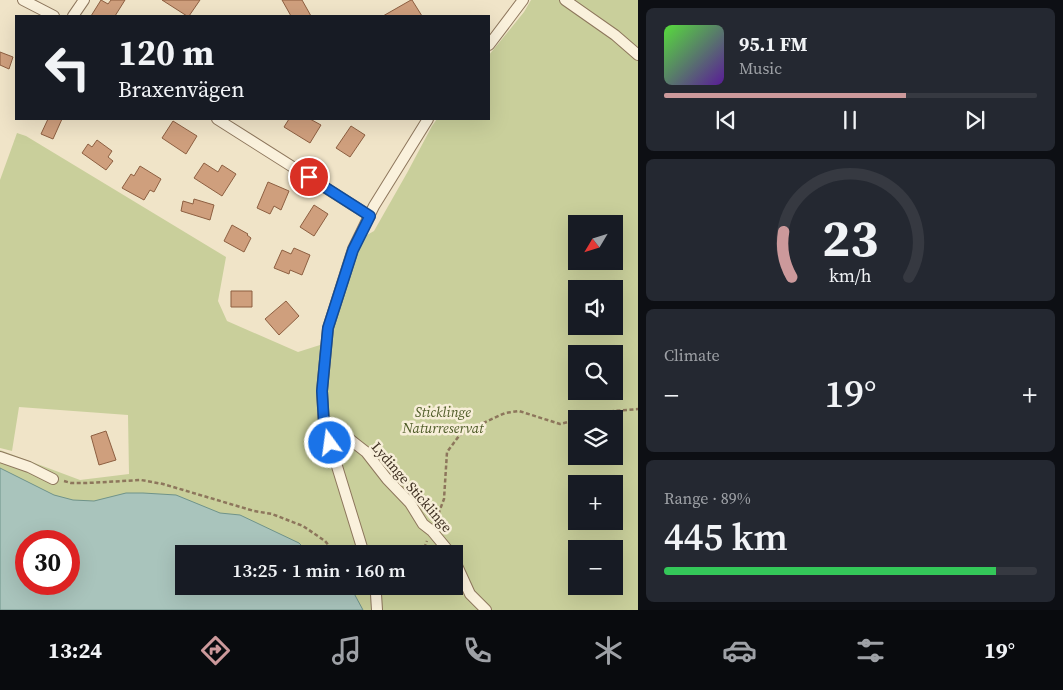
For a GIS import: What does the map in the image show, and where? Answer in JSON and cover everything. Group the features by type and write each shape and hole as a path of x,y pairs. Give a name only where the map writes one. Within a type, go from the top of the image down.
{"street":[{"path":"23,0 52,15"},
{"path":"74,15 84,0"},
{"path":"490,44 523,0"},
{"path":"565,0 615,35 638,55"},
{"path":"219,120 370,216"},
{"path":"361,545 324,424 322,391 328,328 353,250 374,206 427,120"},
{"name":"Lydinge Sticklinge","path":"324,424 343,434 366,452 410,504 423,524 432,531 444,545"},
{"path":"0,457 29,467 53,479"},
{"path":"463,579 470,594 486,610"},
{"path":"376,595 377,610"}],"path":[{"path":"623,410 638,409"},
{"path":"426,545 444,499 448,452 459,436 505,413 519,411 560,424 568,422"},
{"path":"53,479 72,483 141,480 163,484 254,511 272,514 303,526 328,545"}],"green space":[{"name":"Sticklinge Naturreservat","path":"531,0 638,0 638,610 353,610 342,595 463,595 463,545 260,545 94,503 60,500 0,468 0,450 80,480 129,474 128,415 19,407 12,451 0,448 0,180 17,133 26,136 226,257 218,301 227,321 298,352 320,345 329,349 332,345 328,338 351,265 367,235 374,231 436,120 490,120 490,54 524,12"}],"water":[{"path":"0,468 54,495 73,500 94,501 126,493 176,495 220,513 240,515 301,545 175,545 175,595 355,595 363,610 0,610"}],"building":[{"path":"101,0 108,4 111,0 125,0 116,15 92,15"},
{"path":"162,0 200,0 190,15 185,15"},
{"path":"282,0 302,0 310,15 290,15"},
{"path":"412,0 421,15 385,15"},
{"path":"0,52 13,57 9,69 0,65"},
{"path":"48,120 62,120 53,139 41,134"},
{"path":"288,120 312,120 321,125 310,143 284,127"},
{"path":"173,121 197,136 186,154 162,138"},
{"path":"351,126 365,135 350,157 336,148"},
{"path":"97,140 112,151 108,157 113,161 106,170 82,153 88,144 92,147"},
{"path":"204,163 218,172 222,165 236,174 222,196 194,178"},
{"path":"140,166 161,179 154,192 150,190 144,200 122,188 131,174 134,176"},
{"path":"268,182 289,191 281,210 274,206 270,214 257,208"},
{"path":"194,199 214,205 210,220 181,211 183,201 193,204"},
{"path":"314,205 328,214 314,236 300,227"},
{"path":"232,225 248,234 251,238 244,252 224,241"},
{"path":"294,248 310,255 302,275 290,270 289,274 274,268 282,250 291,254"},
{"path":"231,291 252,291 252,307 231,307"},
{"path":"286,301 299,316 279,335 265,319"},
{"path":"106,431 116,460 99,465 91,436"}],"route":[{"path":"309,177 370,216 353,250 328,328 322,391 324,424 330,443"}]}
